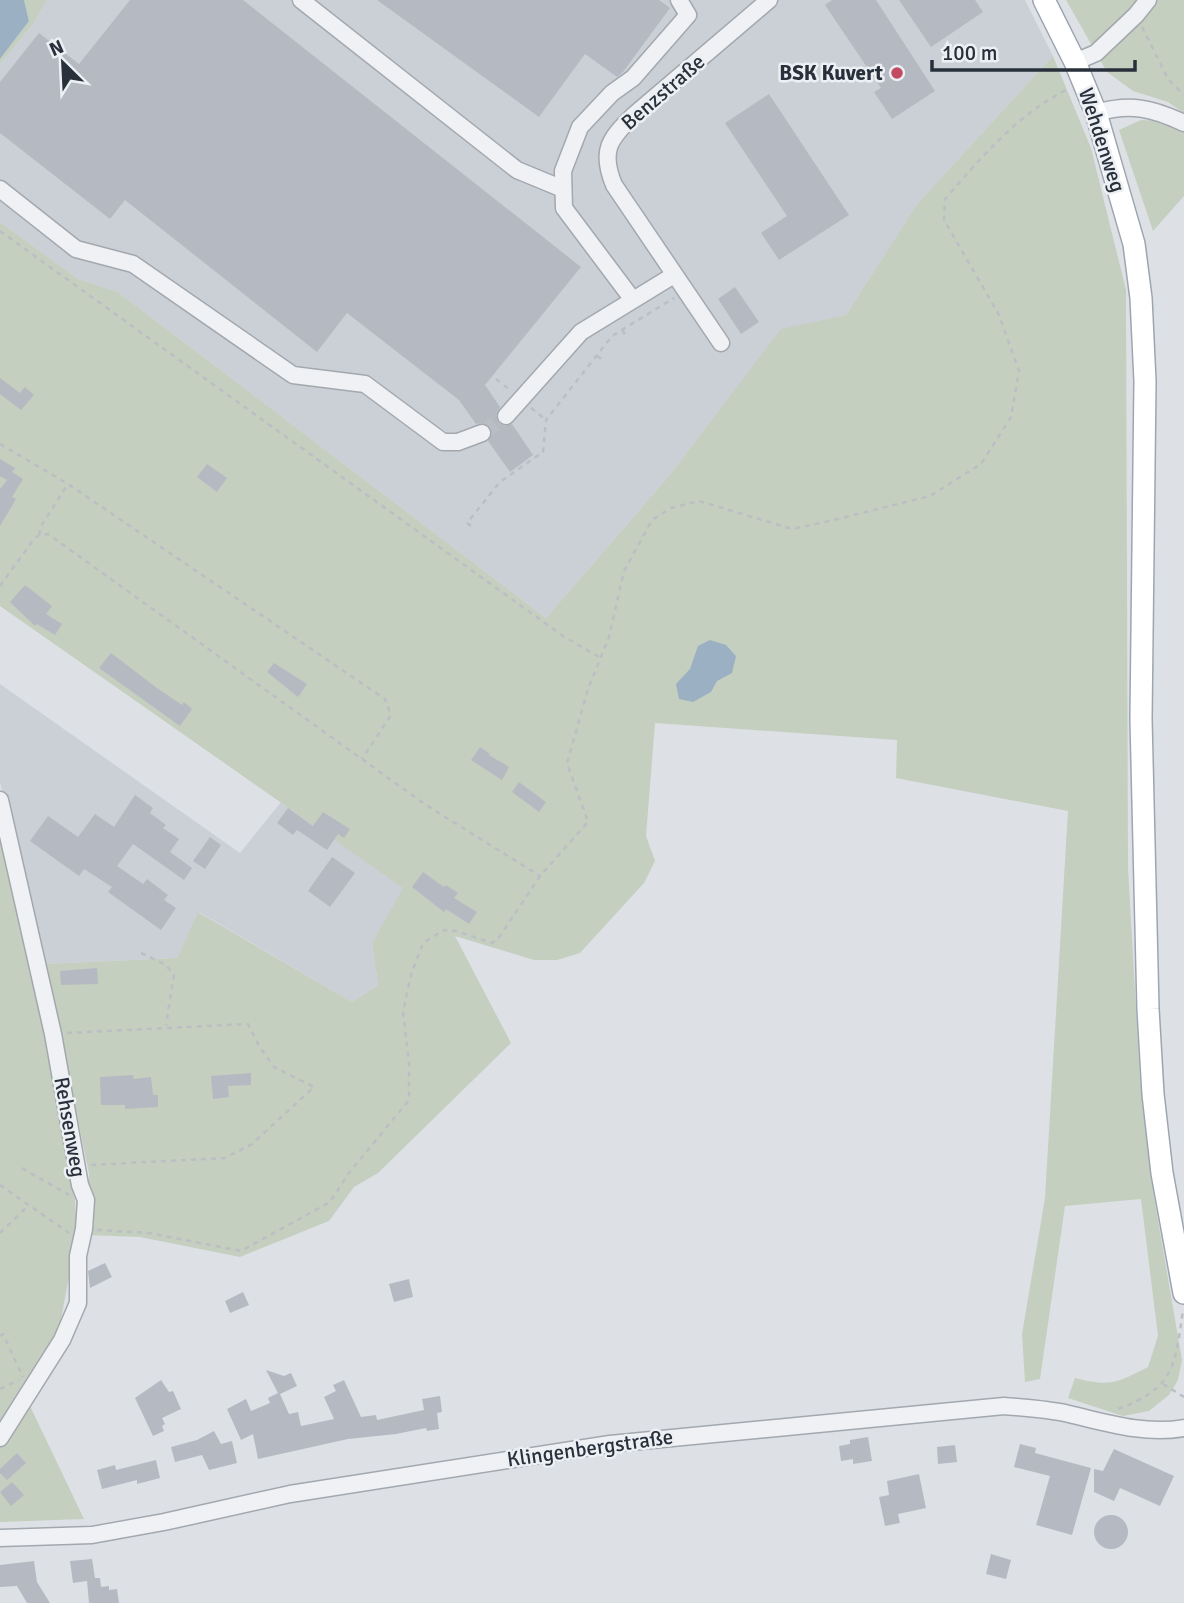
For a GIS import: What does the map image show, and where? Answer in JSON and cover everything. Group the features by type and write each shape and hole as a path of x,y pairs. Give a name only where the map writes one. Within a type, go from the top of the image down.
{"main road":[{"name":"Wehdenweg","path":"1044,0 1096,113 1134,244 1141,298 1145,381 1141,719 1148,1009 1153,1094 1162,1173 1184,1293"}],"street":[{"path":"301,0 517,170 563,189"},
{"path":"633,300 564,208 563,171 580,127 612,93 633,78 688,15 678,0"},
{"name":"Benzstraße","path":"721,343 614,185 607,169 607,151 615,134 634,115 769,0"},
{"path":"1079,72 1148,0"},
{"path":"612,93 634,115"},
{"path":"1096,113 1117,107 1145,109 1166,114 1184,123"},
{"path":"0,189 76,249 133,264 293,375 365,384 443,442 458,442 482,432"},
{"path":"506,416 516,395 581,332 674,275"},
{"name":"Rehsenweg","path":"0,800 54,1034 76,1166 86,1200 78,1232 78,1303 62,1340 31,1380 0,1438"},
{"name":"Klingenbergstraße","path":"0,1538 92,1535 290,1494 610,1444 706,1433 1004,1406 1036,1408 1113,1425 1152,1430 1184,1428"}],"path":[{"path":"1136,15 1168,79 1184,95"},
{"path":"0,1185 28,1205 78,1232 149,1233 242,1251 330,1202 349,1173 409,1100 409,1062 403,1012 411,975 423,943 444,930 456,931 492,943 498,939 540,876 588,821 567,763 587,689 609,637 624,571 652,520 671,508 699,501 792,528 930,496 981,464 1011,417 1019,371 999,315 944,220 945,199 1006,131 1054,96 1079,72"},
{"path":"0,231 563,635 599,658"},
{"path":"471,526 467,523 500,482 543,452 546,420 612,336 685,291"},
{"path":"622,330 627,337"},
{"path":"597,355 603,360"},
{"path":"496,379 546,420"},
{"path":"577,382 582,386"},
{"path":"556,408 561,412"},
{"path":"0,444 68,484 385,699 391,715 362,759"},
{"path":"543,452 547,456"},
{"path":"516,471 519,476"},
{"path":"0,586 39,535 41,526 68,484"},
{"path":"488,496 493,500"},
{"path":"39,535 48,534 426,805 540,876"},
{"path":"141,953 166,965 174,975 166,1026"},
{"path":"54,1034 166,1026 248,1024 259,1046 274,1066 314,1087 252,1144 225,1158 76,1166"},
{"path":"22,1168 68,1195 86,1200"},
{"path":"0,1233 28,1205"},
{"path":"1119,1409 1147,1397 1163,1383 1177,1354 1184,1306"},
{"path":"0,1336 3,1334 31,1380 0,1389"},
{"path":"1163,1383 1184,1397"}],"shaded area":[{"path":"47,0 1025,0 1053,56 917,204 846,315 781,330 669,476 546,618 118,292 78,279 0,222 0,64 33,24"},
{"path":"0,684 240,853 281,802 404,888 372,943 378,985 352,1002 199,912 177,958 45,964 0,782"}],"green space":[{"path":"24,0 47,0 33,24 0,64 0,59 29,21"},
{"path":"1066,0 1184,0 1184,113 1168,102 1133,91 1107,72"},
{"path":"1053,56 1091,148 1126,290 1128,868 1140,1079 1154,1197 1182,1360 1178,1380 1169,1395 1149,1411 1123,1416 1068,1398 1075,1378 1113,1382 1148,1367 1158,1336 1141,1199 1065,1206 1040,1379 1025,1382 1022,1334 1045,1198 1068,811 896,778 897,740 655,723 646,836 655,861 644,883 580,953 557,960 534,960 455,936 511,1043 378,1173 354,1187 329,1221 240,1257 140,1237 86,1235 89,1225 89,1173 45,964 177,958 198,912 352,1002 378,985 372,943 403,888 0,606 0,222 78,279 118,292 546,618 669,476 781,329 846,315 917,204"},
{"path":"1141,120 1164,121 1184,130 1184,196 1153,231 1119,130"},
{"path":"0,832 74,1183 77,1235 52,1366 29,1404 84,1519 0,1522"}],"water":[{"path":"0,0 24,0 29,21 0,59"},
{"path":"710,640 726,645 736,656 732,673 717,681 711,692 693,702 679,699 676,684 690,669 698,646"}],"building":[{"path":"130,0 243,0 581,267 485,385 500,407 496,415 499,423 505,426 512,424 533,455 510,472 488,441 492,434 489,425 476,424 459,400 347,313 317,352 125,200 110,219 0,133 0,82 39,33 79,64"},
{"path":"377,0 659,0 670,8 617,77 585,54 539,117"},
{"name":"BSK Kuvert","path":"832,0 876,0 935,91 892,119 874,92 881,88 825,5"},
{"path":"899,0 975,0 983,12 931,47"},
{"path":"769,94 849,215 779,260 761,233 787,216 725,123"},
{"path":"735,287 759,322 741,334 718,299"},
{"path":"0,378 20,393 25,387 34,395 21,410 0,394"},
{"path":"0,459 15,468 12,472 23,479 12,497 16,499 0,526 0,489 7,480 0,476"},
{"path":"207,464 227,478 217,492 197,477"},
{"path":"25,585 52,606 46,614 62,624 55,635 37,624 35,626 10,602"},
{"path":"111,653 157,688 192,709 180,726 99,668"},
{"path":"274,663 307,684 298,697 267,672"},
{"path":"480,747 509,767 502,780 471,760"},
{"path":"519,782 546,802 539,812 512,792"},
{"path":"135,795 153,808 150,813 166,825 163,828 179,839 170,852 192,868 184,880 133,844 117,866 143,884 147,879 168,895 164,900 176,908 161,930 108,892 112,887 84,869 79,876 30,841 48,816 78,837 95,814 114,827"},
{"path":"288,808 313,826 323,812 350,829 344,838 338,834 327,850 297,830 293,835 277,823"},
{"path":"210,837 221,845 205,869 193,861"},
{"path":"332,857 355,873 330,907 308,891"},
{"path":"423,872 458,893 454,898 477,912 469,924 446,909 444,912 412,887"},
{"path":"97,968 98,984 61,985 60,971"},
{"path":"251,1073 251,1085 228,1086 229,1097 213,1099 211,1076"},
{"path":"133,1075 134,1079 151,1077 153,1095 158,1095 158,1107 125,1109 125,1105 101,1105 100,1077"},
{"path":"105,1263 112,1277 90,1288 88,1271"},
{"path":"409,1279 413,1297 394,1302 389,1284"},
{"path":"243,1292 249,1305 230,1313 225,1301"},
{"path":"266,1370 284,1376 291,1373 297,1386 280,1394 289,1414 298,1412 301,1426 334,1419 324,1397 336,1391 333,1385 344,1380 361,1417 376,1415 377,1420 424,1410 422,1399 440,1396 442,1412 437,1413 439,1429 427,1431 426,1428 348,1439 258,1459 253,1434 241,1440 227,1409 246,1399 251,1411 270,1403 268,1398 278,1393"},
{"path":"161,1380 169,1392 173,1391 181,1409 162,1418 164,1431 153,1436 135,1398"},
{"path":"214,1431 221,1444 232,1441 237,1463 209,1470 202,1455 175,1462 171,1447 197,1440"},
{"path":"868,1437 872,1461 853,1464 853,1459 841,1461 839,1446 850,1444 850,1440"},
{"path":"1020,1444 1036,1448 1035,1453 1091,1468 1072,1535 1036,1525 1050,1476 1014,1467"},
{"path":"955,1445 957,1462 938,1464 937,1447"},
{"path":"1114,1449 1174,1476 1160,1506 1120,1488 1114,1501 1094,1492 1094,1469 1103,1471"},
{"path":"17,1453 26,1463 7,1480 0,1473 0,1469"},
{"path":"156,1460 160,1478 137,1484 137,1480 102,1489 97,1470 115,1465 116,1470"},
{"path":"919,1474 926,1508 898,1514 900,1523 885,1526 879,1497 889,1495 887,1481"},
{"path":"12,1482 24,1495 11,1506 0,1492"},
{"path":"1111,1515 1123,1520 1128,1532 1123,1544 1111,1549 1099,1544 1094,1532 1099,1520"},
{"path":"991,1554 1011,1560 1006,1579 986,1574"},
{"path":"92,1559 95,1578 100,1578 101,1587 117,1589 119,1603 89,1603 87,1581 73,1583 70,1561"},
{"path":"34,1561 37,1582 50,1603 27,1603 17,1586 0,1587 0,1565"}],"tunnel":[{"path":"482,433 506,416"}],"place":[{"name":"BSK Kuvert","path":"897,73"}]}
